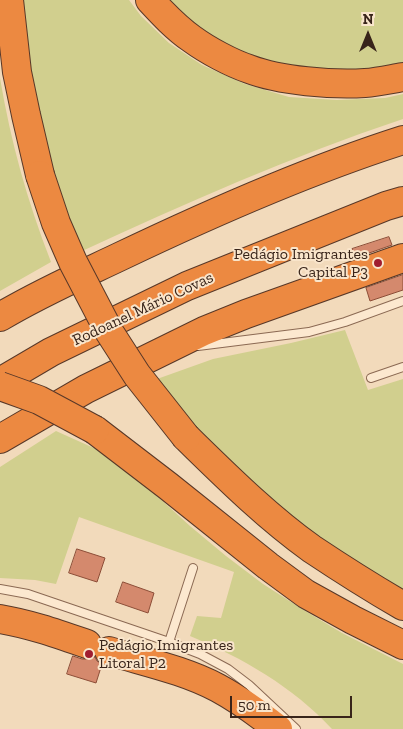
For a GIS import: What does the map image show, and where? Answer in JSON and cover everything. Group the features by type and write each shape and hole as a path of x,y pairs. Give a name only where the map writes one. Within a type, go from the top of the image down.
{"highway":[{"path":"10,0 17,72 40,175 56,223 73,262 110,333 138,376 186,437 240,490 311,548 403,606"},
{"path":"150,0 166,17 192,39 222,57 249,69 270,75 340,83 368,83 403,77"},
{"path":"0,317 23,303 151,242 269,189 365,152 403,140"},
{"name":"Rodoanel Mário Covas","path":"0,382 51,352 187,286 403,201"},
{"path":"0,439 86,389 204,331 403,258"},
{"path":"0,386 39,400 95,430 306,594 403,645"},
{"path":"0,619 16,621 180,672 216,687 250,707 278,729"}],"lane":[{"path":"166,350 309,332 403,301"},
{"path":"371,378 403,367"},
{"path":"169,642 193,568"},
{"path":"0,588 28,594 200,654 228,669 250,685 296,729"}],"shaded area":[{"path":"17,0 129,0 141,16 169,43 202,65 245,84 289,97 337,100 385,98 403,94 403,119 321,148 240,181 80,252 39,142"},
{"path":"156,0 403,0 403,71 393,73 257,65"},
{"path":"0,78 9,125 21,171 34,216 51,262 0,291"},
{"path":"345,330 368,390 403,379 403,593 365,570 280,510 194,429 157,379 213,359"},
{"path":"56,431 96,449 156,495 226,556 263,584 342,633 403,664 403,729 332,729 301,700 266,675 229,654 190,636 197,616 221,618 234,572 79,517 56,584 35,580 0,578 0,467"}],"building":[{"path":"389,237 392,245 355,258 352,249"},
{"path":"403,275 403,290 370,301 366,288"},
{"path":"77,549 105,558 97,582 69,573"},
{"path":"123,582 154,593 148,613 116,602"},
{"path":"73,656 82,659 95,657 102,664 96,683 67,674"}],"place":[{"name":"Pedágio Imigrantes Capital P3","path":"378,263"},
{"name":"Pedágio Imigrantes Litoral P2","path":"89,654"}]}
